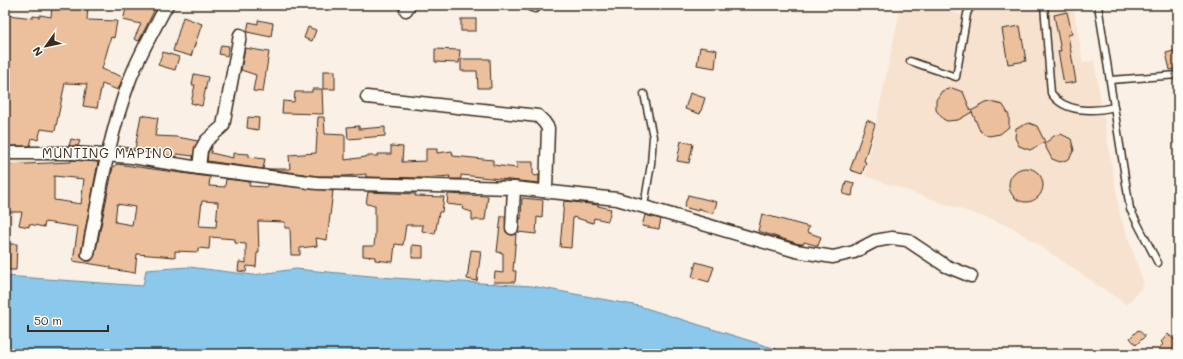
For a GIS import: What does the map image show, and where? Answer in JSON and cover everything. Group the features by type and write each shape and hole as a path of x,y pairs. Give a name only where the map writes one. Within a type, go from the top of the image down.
{"street":[{"path":"88,254 107,156 130,80 166,5"},
{"path":"199,168 201,150 206,141 223,126 240,35"},
{"path":"367,97 538,116 548,128 546,190"},
{"path":"5,153 73,153 132,157 199,168 317,183 514,188 546,190 617,199 796,251 833,257 854,252 875,241 892,238 907,240 946,266 971,276"},
{"path":"512,228 514,188"}],"lane":[{"path":"910,61 956,77 967,14 969,9 974,5"},
{"path":"1044,5 1051,93 1054,97 1071,107 1084,110 1103,110 1114,107"},
{"path":"1098,5 1130,209 1158,264"},
{"path":"1110,80 1178,75"},
{"path":"644,94 653,138 651,164 644,206"}],"shaded area":[{"path":"901,5 937,5 961,15 966,5 1073,5 1083,63 1094,60 1120,215 1144,284 1127,305 1012,227 865,176"},
{"path":"5,159 35,159 39,195 18,197 12,223 5,222"}],"water":[{"path":"189,267 253,275 295,269 393,278 532,286 639,306 776,349 785,354 5,354 5,276 143,286 146,270"}],"building":[{"path":"52,5 88,6 87,20 117,21 114,38 111,37 102,69 123,77 118,90 102,84 97,108 83,106 87,84 65,83 55,131 41,129 38,140 32,138 30,146 5,146 5,35 8,15 33,18 33,16 40,17 40,15 51,17"},
{"path":"127,5 157,5 139,41 134,39 141,24 123,20"},
{"path":"1067,12 1072,34 1068,35 1076,82 1064,84 1058,51 1061,51 1054,15"},
{"path":"183,17 202,24 191,56 173,51"},
{"path":"461,19 476,19 476,31 461,31"},
{"path":"258,20 273,23 271,37 247,32 249,22 258,24"},
{"path":"1020,26 1026,61 1008,64 1002,29"},
{"path":"308,27 316,30 312,41 304,38"},
{"path":"221,45 229,46 227,56 219,54"},
{"path":"700,47 717,50 715,68 697,65"},
{"path":"245,48 269,52 263,92 253,91 256,75 241,70"},
{"path":"435,49 460,50 459,63 435,62"},
{"path":"1178,50 1178,68 1170,70 1166,53"},
{"path":"163,52 179,57 175,70 158,65"},
{"path":"461,59 490,59 491,88 478,88 477,71 461,71"},
{"path":"323,71 335,71 335,89 323,89"},
{"path":"194,74 208,77 202,106 191,103 195,85 192,85"},
{"path":"952,88 963,92 971,111 991,102 1003,105 1009,115 1009,127 1000,134 989,136 980,131 972,112 958,120 947,121 943,119 936,110 936,100 942,91"},
{"path":"312,89 322,89 323,114 282,113 283,101 294,102 295,92 312,92"},
{"path":"690,93 705,98 700,114 685,109"},
{"path":"141,115 158,118 155,136 177,137 198,141 193,156 177,154 177,157 119,149 119,146 135,149"},
{"path":"248,117 259,118 258,130 247,128"},
{"path":"318,117 324,117 325,134 345,135 345,160 366,156 378,156 378,154 391,154 391,146 403,147 402,162 426,161 426,149 437,149 437,153 452,151 453,156 493,160 493,165 517,168 517,162 533,162 533,174 535,176 539,175 539,183 461,175 461,179 449,179 450,176 424,178 366,177 366,174 318,176 267,169 290,169 289,155 316,153"},
{"path":"867,120 875,124 864,161 866,162 862,174 850,170"},
{"path":"1029,123 1037,126 1045,142 1030,150 1019,146 1015,138 1016,128"},
{"path":"359,126 359,129 385,127 385,136 348,139 347,127"},
{"path":"1061,134 1071,139 1074,150 1069,159 1060,162 1052,159 1044,144 1054,136"},
{"path":"71,139 80,141 78,146 69,146"},
{"path":"681,141 693,144 689,163 677,161"},
{"path":"212,146 211,153 233,158 233,153 249,154 249,157 265,159 263,169 207,161 208,152"},
{"path":"71,160 98,162 81,253 81,257 86,261 91,261 95,255 113,167 117,164 210,177 209,186 225,187 226,179 250,182 249,186 267,187 267,184 333,191 327,240 316,238 317,246 300,248 300,255 291,255 290,228 285,228 285,222 258,221 259,253 257,253 256,267 247,266 246,272 238,271 239,262 246,263 246,244 235,243 235,239 210,237 209,249 198,248 198,252 175,251 175,257 137,254 135,273 110,269 111,267 73,261 78,227 45,222 44,227 29,224 29,227 19,225 22,212 5,212 5,165 71,162","holes":["54,176 84,179 81,204 54,200","202,201 218,202 216,227 199,226","117,204 135,207 132,225 115,222"]},
{"path":"1029,168 1038,173 1042,178 1042,192 1038,197 1033,201 1023,202 1019,201 1010,192 1009,182 1010,178 1019,169"},
{"path":"846,181 854,183 852,196 843,194"},
{"path":"368,192 444,197 442,212 439,212 435,234 422,231 423,225 406,225 403,245 395,244 393,262 375,260 375,257 363,256 363,246 374,246 375,235 375,205 366,204"},
{"path":"448,194 488,196 485,220 472,220 472,212 462,209 463,206 447,204"},
{"path":"688,195 717,202 713,214 698,208 698,211 684,207"},
{"path":"522,198 543,200 542,218 537,217 536,234 518,232 520,218 521,219"},
{"path":"564,201 598,205 611,209 608,221 594,218 593,223 573,217 571,248 560,247"},
{"path":"762,214 809,227 807,232 821,237 818,246 804,242 803,244 799,244 758,231"},
{"path":"645,215 661,219 659,229 642,226"},
{"path":"501,216 505,216 506,232 511,235 516,234 513,271 516,271 515,282 494,282 495,272 503,273 503,253 497,252"},
{"path":"9,244 17,244 16,270 8,270"},
{"path":"412,245 423,246 423,258 412,258"},
{"path":"471,250 481,251 477,281 467,279"},
{"path":"696,262 714,267 709,282 692,277"},
{"path":"1138,330 1145,336 1136,345 1130,338"},
{"path":"1168,334 1178,343 1178,354 1162,354 1158,350 1163,344 1161,342"}],"district":[{"name":"MUNTING MAPINO","path":"108,153"}]}
